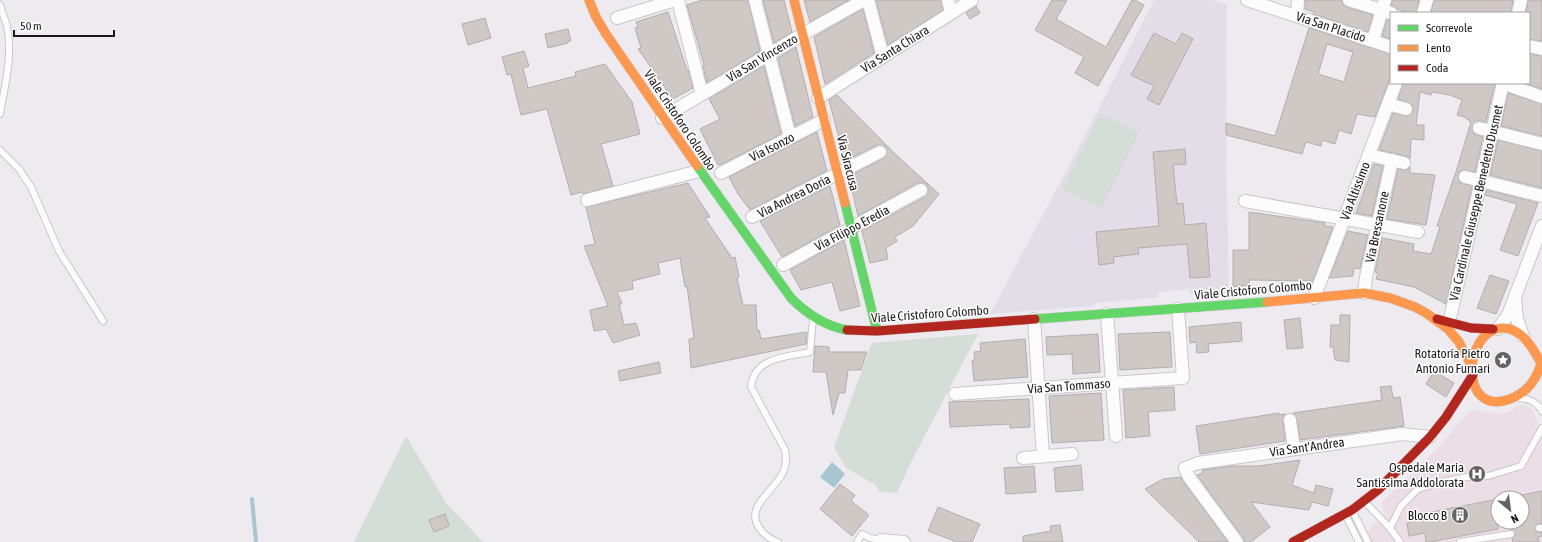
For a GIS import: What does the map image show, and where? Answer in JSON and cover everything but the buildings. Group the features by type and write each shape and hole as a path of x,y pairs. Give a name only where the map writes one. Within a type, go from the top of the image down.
{"street":[{"name":"Viale Cristoforo Colombo","path":"589,0 600,24 662,118 787,293 798,306 813,318 841,329 859,332 877,332 1364,293 1377,294 1396,300 1435,319"},
{"path":"617,18 675,0"},
{"path":"678,0 702,94"},
{"path":"755,0 790,137"},
{"name":"Via Siracusa","path":"794,0 877,332"},
{"name":"Via San Vincenzo","path":"662,118 803,34 864,0"},
{"path":"868,0 883,57"},
{"path":"948,0 951,13"},
{"name":"Via Santa Chiara","path":"818,98 972,0"},
{"name":"Via San Placido","path":"1247,0 1390,47"},
{"path":"1297,16 1298,0"},
{"path":"1349,0 1386,8 1372,40"},
{"path":"1422,12 1427,0"},
{"path":"1518,12 1521,0"},
{"path":"1530,46 1542,49"},
{"name":"Via Altissimo","path":"1314,298 1396,84"},
{"name":"Via Cardinale Giuseppe Benedetto Dusmet","path":"1449,323 1503,84"},
{"path":"1506,84 1542,96"},
{"path":"1388,104 1406,109"},
{"name":"Via Isonzo","path":"720,173 824,120"},
{"path":"1480,128 1542,144"},
{"name":"Via Andrea Doria","path":"752,218 880,152"},
{"path":"1369,155 1404,163"},
{"name":"Via Bressanone","path":"1364,293 1392,160"},
{"path":"587,200 699,171"},
{"path":"1465,177 1542,196"},
{"name":"Via Filippo Eredia","path":"783,265 921,190"},
{"path":"1245,201 1418,232"},
{"path":"1542,226 1508,315 1495,329 1486,333 1480,340 1474,358 1473,372 1475,388 1480,395 1488,400 1496,402 1512,398 1528,389 1542,386"},
{"path":"1515,294 1517,319 1523,336 1541,361 1534,382 1528,389"},
{"name":"Via San Tommaso","path":"955,394 1183,378 1178,309"},
{"path":"1107,314 1116,436"},
{"path":"1034,319 1043,456"},
{"path":"1435,319 1471,328 1510,329 1523,336"},
{"path":"1435,319 1457,340 1473,372"},
{"path":"1293,542 1365,501 1430,437 1446,417 1473,372"},
{"path":"1476,401 1488,400"},
{"path":"1446,417 1464,405"},
{"path":"1290,420 1294,448"},
{"name":"Via Sant'Andrea","path":"1237,542 1189,477 1185,468 1198,463 1294,448 1402,434 1430,437"},
{"path":"1023,458 1072,454"},
{"path":"881,540 904,542"}],"lane":[{"path":"0,5 7,26 9,51 9,64 0,114"},
{"path":"0,150 19,169 31,187 59,251 103,321"},
{"path":"778,542 766,536 759,529 756,523 756,513 758,506 780,478 785,468 787,457 785,450 751,387 752,380 761,365 769,361 810,352 813,318"},
{"path":"1512,398 1528,399 1539,405 1542,411"},
{"path":"1390,528 1401,506 1418,489 1466,477 1488,476 1521,466 1542,428"},
{"path":"1365,501 1390,528 1400,542"},
{"path":"1348,512 1359,542"},
{"path":"1348,512 1368,542"},
{"path":"857,542 862,534 870,538 881,540"},
{"path":"1460,542 1511,534"}],"shaded area":[{"path":"1154,0 1212,0 1227,5 1226,135 1229,292 1191,295 1188,289 1160,292 1156,298 1095,303 1095,306 990,314 1088,130"},
{"path":"1100,113 1139,133 1101,208 1062,188"},
{"path":"978,334 910,464 897,493 879,491 876,485 846,468 834,447 872,343"},
{"name":"Ospedale Maria Santissima Addolorata","path":"1520,405 1525,405 1532,409 1538,424 1542,426 1542,542 1364,542 1361,537 1385,514 1382,508 1382,502 1437,449 1468,413 1475,410 1502,414"},
{"path":"406,436 447,504 483,542 354,542"}],"water":[{"path":"832,462 845,474 834,488 820,477"}],"waterway":[{"path":"252,499 256,542"}],"traffic: fast":[{"path":"697,166 791,298 816,318 831,326 847,330"},
{"path":"845,203 877,331"},
{"path":"1035,319 1267,302"}],"traffic: slow":[{"path":"589,0 596,17 606,34 697,166"},
{"path":"794,0 845,203"},
{"path":"1267,302 1364,293 1390,298 1415,307 1448,329 1459,342 1473,369"},
{"path":"1541,364 1533,381 1526,390 1510,399 1493,402 1482,396 1475,386 1472,372 1474,357 1479,343 1489,333 1502,328 1516,331 1521,335 1531,346 1542,365"}],"traffic: jam":[{"path":"847,330 877,331 1035,319"},
{"path":"1437,319 1471,328 1493,329"},
{"path":"1293,542 1352,510 1378,490 1430,437 1446,417 1473,375"}],"place":[{"name":"Rotatoria Pietro Antonio Furnari","path":"1503,360"},
{"name":"Ospedale Maria Santissima Addolorata","path":"1477,474"},
{"name":"Blocco B","path":"1460,515"}]}
